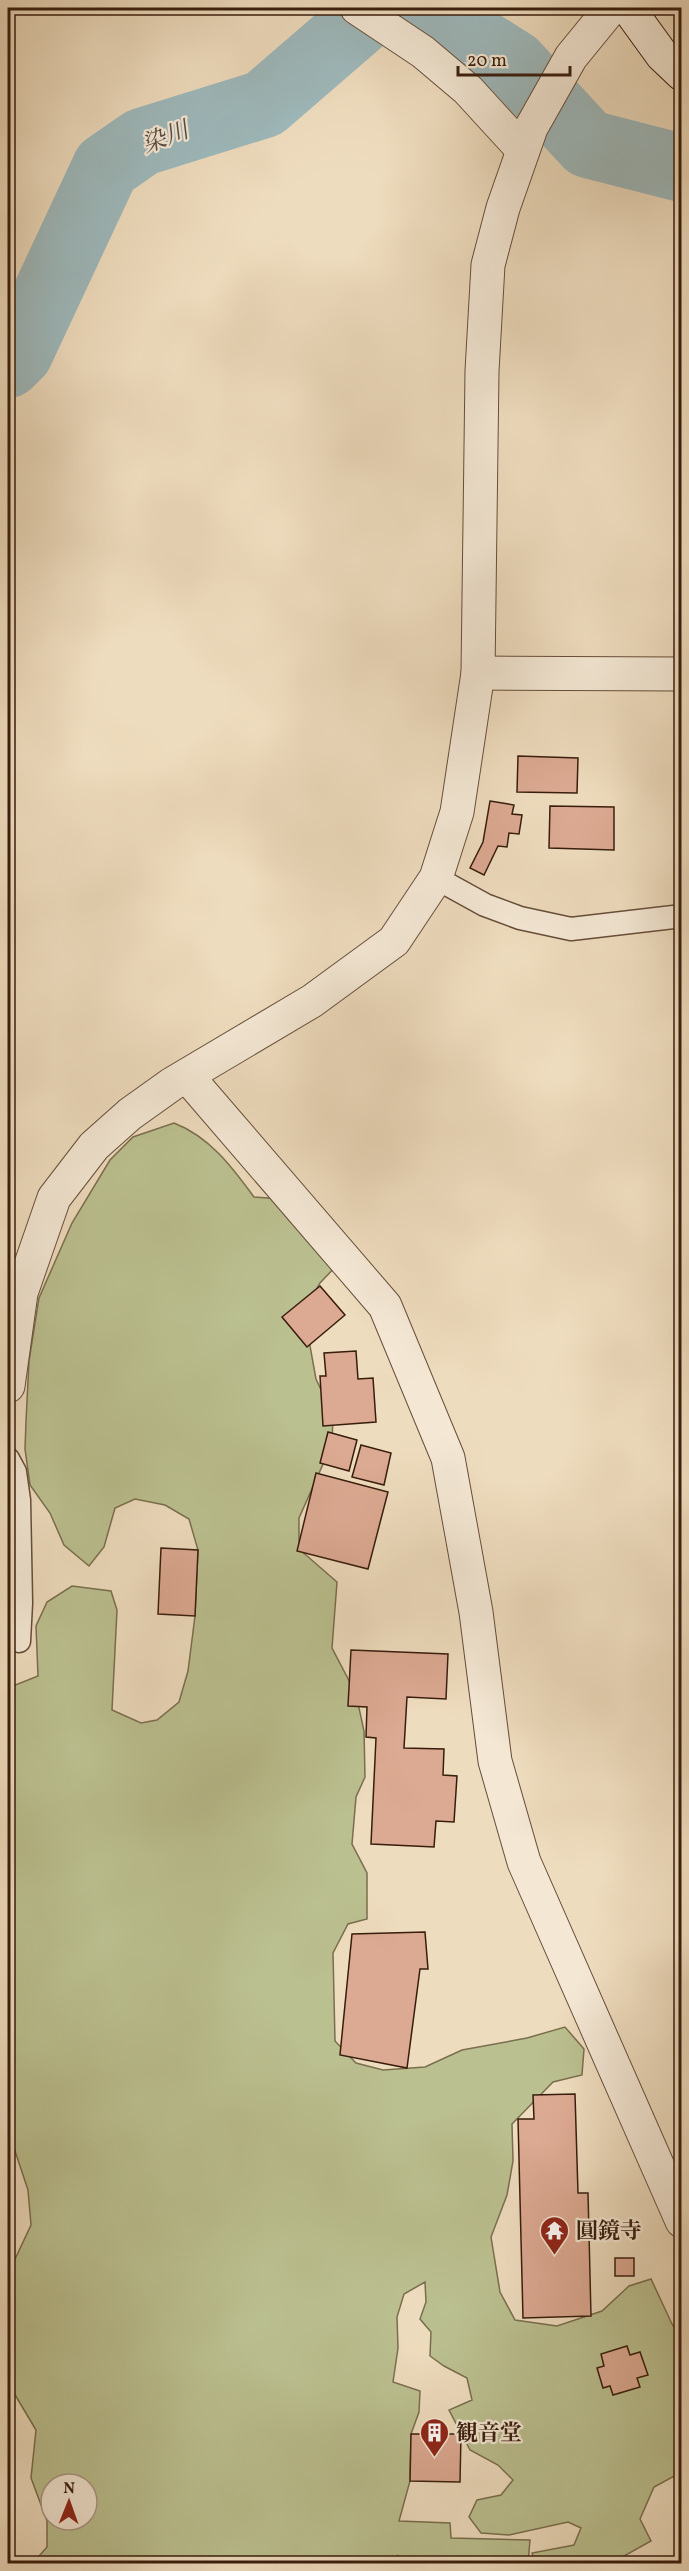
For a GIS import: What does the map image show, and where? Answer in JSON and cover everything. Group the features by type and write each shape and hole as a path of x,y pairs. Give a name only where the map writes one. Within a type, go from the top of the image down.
{"street":[{"path":"357,8 423,52 526,139"},
{"path":"8,1386 21,1293 54,1198 93,1146 130,1114 187,1076 312,1001 394,941 436,878 456,812 478,673 482,371 488,265 526,139 572,57 611,8"},
{"path":"628,8 662,55 681,74"},
{"path":"478,673 681,674"},
{"path":"187,1076 385,1306 448,1458 476,1611 495,1761 524,1862 681,2221"}],"lane":[{"path":"436,878 485,905 520,918 571,929 681,916"},
{"path":"8,1460 15,1472 19,1500 21,1603 19,1641"}],"green space":[{"path":"174,1123 187,1129 199,1136 229,1164 254,1197 281,1199 337,1265 320,1283 310,1301 308,1335 316,1379 333,1415 332,1444 299,1518 299,1549 337,1582 332,1648 356,1694 364,1731 365,1777 356,1797 352,1844 367,1873 367,1919 348,1924 333,1953 335,2041 356,2063 383,2070 425,2067 462,2050 527,2038 565,2027 584,2049 582,2075 553,2082 512,2124 513,2161 507,2195 491,2237 500,2292 515,2320 557,2326 602,2311 629,2286 651,2279 672,2324 682,2339 681,2477 676,2475 654,2487 640,2519 651,2541 624,2556 619,2563 535,2563 532,2553 574,2545 581,2528 568,2522 509,2535 481,2533 469,2517 477,2500 501,2495 513,2480 498,2465 470,2450 449,2410 472,2400 467,2378 430,2356 431,2332 420,2319 426,2302 425,2282 404,2294 397,2317 398,2348 393,2382 420,2391 419,2412 411,2434 410,2481 399,2521 450,2523 451,2538 530,2540 528,2563 408,2563 397,2555 403,2563 33,2563 47,2547 47,2532 99,2532 99,2472 39,2472 39,2500 31,2478 36,2430 8,2383 8,2274 31,2225 28,2190 8,2130 8,1685 13,1686 38,1676 36,1626 47,1602 72,1586 111,1591 117,1610 112,1710 141,1723 157,1720 179,1702 188,1671 195,1616 198,1550 189,1519 165,1505 135,1499 115,1508 104,1547 89,1566 64,1545 50,1513 30,1485 25,1449 29,1361 39,1298 72,1223 110,1160 133,1137"}],"building":[{"path":"518,756 578,758 577,793 517,792"},
{"path":"490,801 514,805 512,814 522,815 519,834 509,833 507,847 498,846 484,875 470,868 483,842"},
{"path":"550,806 614,807 614,850 549,848"},
{"path":"320,1286 345,1315 307,1347 282,1317"},
{"path":"356,1351 358,1379 373,1378 376,1422 323,1426 320,1376 326,1376 324,1353"},
{"path":"328,1432 357,1440 349,1471 320,1463"},
{"path":"361,1445 391,1453 384,1485 352,1477"},
{"path":"316,1473 388,1492 368,1569 297,1551"},
{"path":"161,1548 198,1550 195,1616 158,1614"},
{"path":"351,1650 448,1654 446,1699 407,1697 404,1748 444,1749 443,1775 457,1776 454,1822 436,1821 434,1847 371,1844 376,1738 366,1737 367,1707 348,1706"},
{"path":"425,1932 428,1969 420,1969 407,2068 340,2055 352,1934"},
{"name":"圓鏡寺","path":"575,2094 578,2193 588,2193 591,2316 523,2318 518,2119 534,2119 533,2095"},
{"path":"615,2258 634,2258 634,2276 615,2276"},
{"path":"627,2346 630,2355 640,2352 648,2375 637,2378 640,2387 613,2395 610,2386 603,2388 597,2368 604,2366 601,2354"},
{"name":"観音堂","path":"411,2434 461,2434 460,2482 410,2481"}],"waterway":[{"name":"染川","path":"8,364 19,353 106,167 142,142 264,104 375,8"},
{"path":"417,8 439,17 514,64 588,144 682,168"}],"place":[{"name":"圓鏡寺","path":"555,2256"},
{"name":"観音堂","path":"435,2458"}]}
